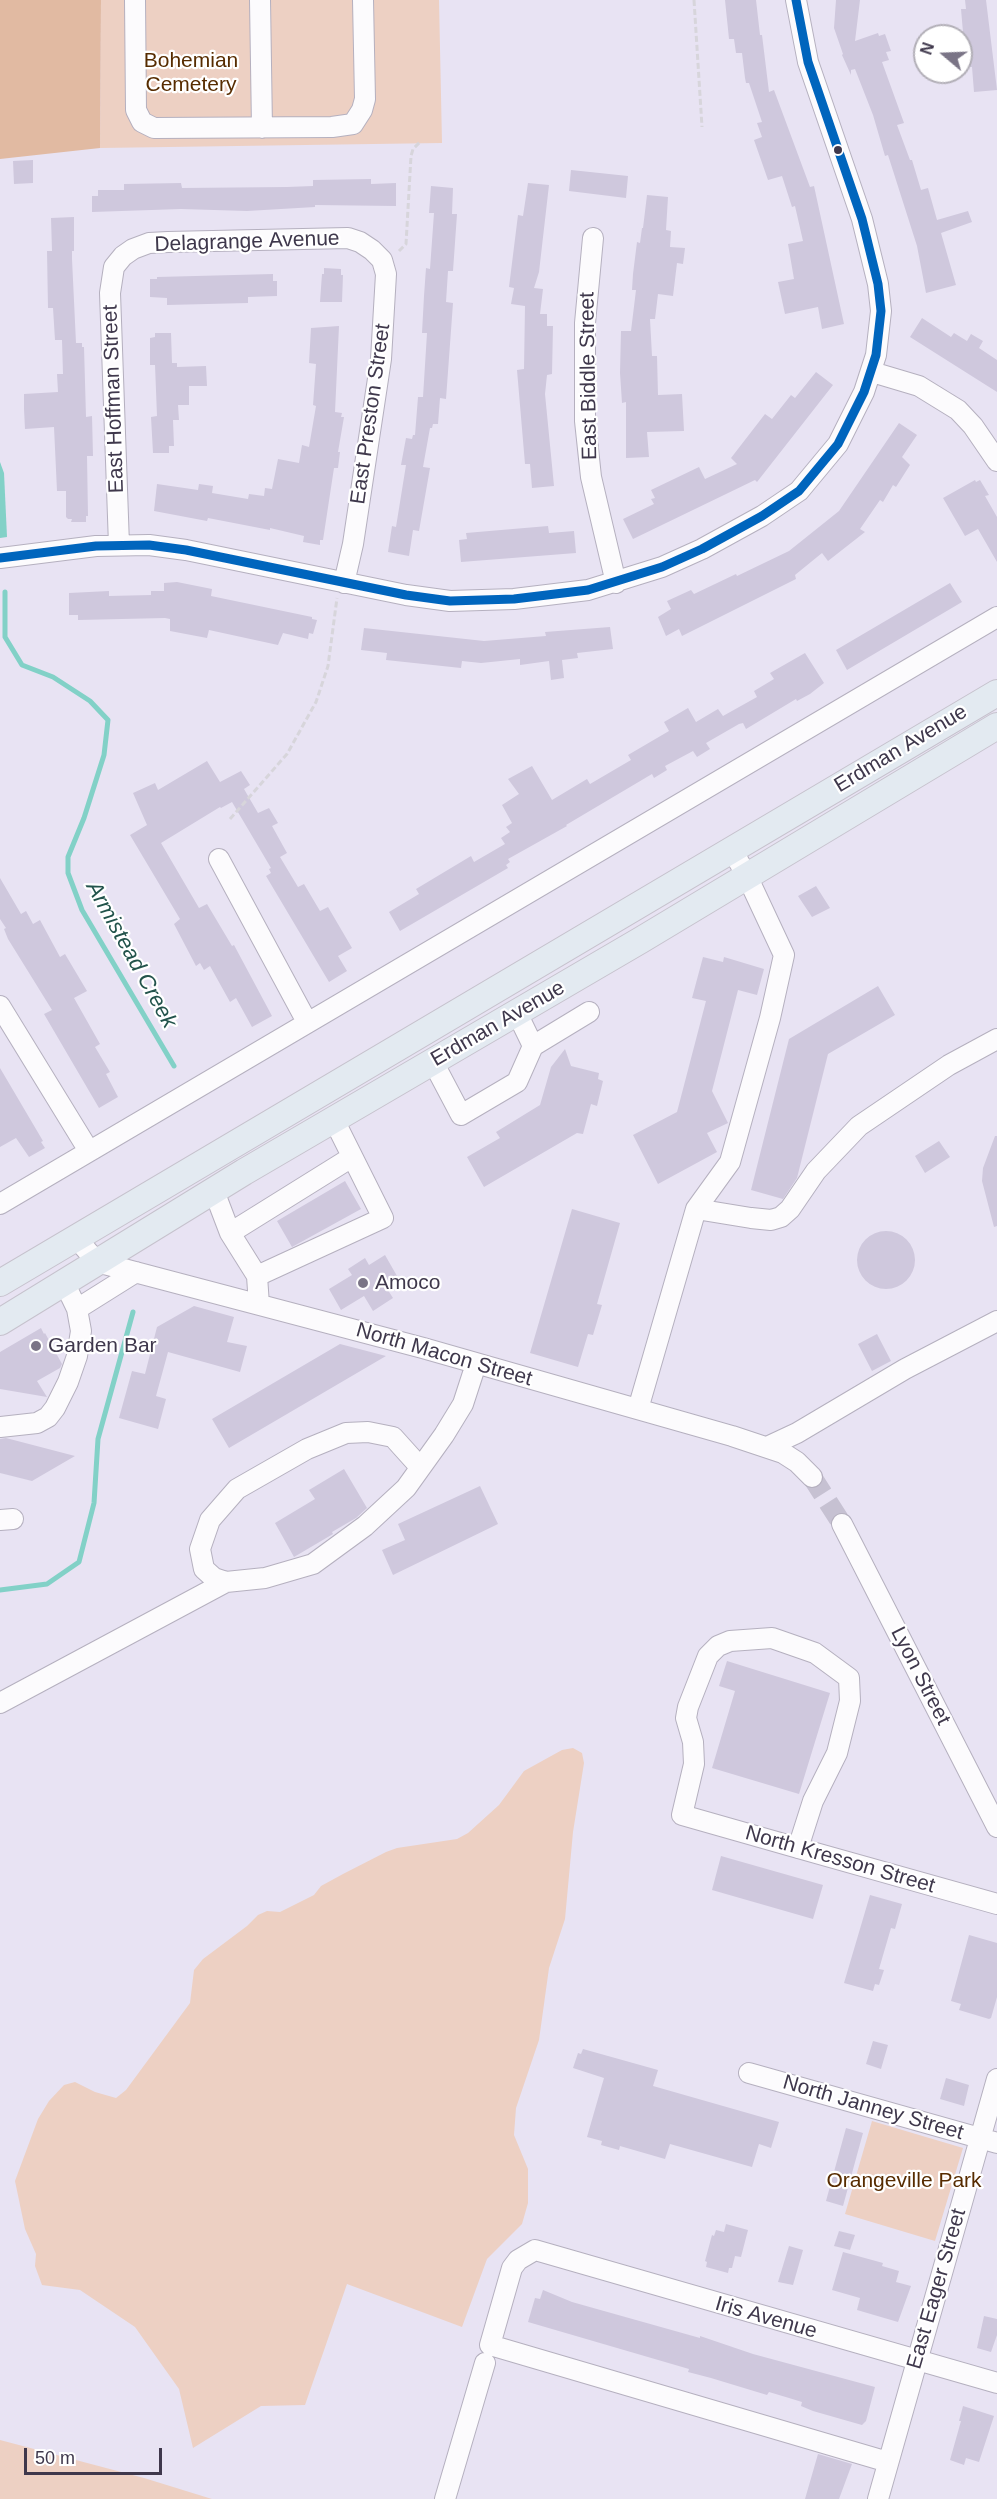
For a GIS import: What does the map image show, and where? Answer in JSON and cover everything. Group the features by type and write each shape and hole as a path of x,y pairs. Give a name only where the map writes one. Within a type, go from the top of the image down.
{"main road":[{"name":"Erdman Avenue","path":"0,1283 997,693"},
{"name":"Erdman Avenue","path":"0,1322 214,1191 997,726"}],"street":[{"path":"135,0 136,110 142,122 154,128 332,127 353,124 362,110 365,99 363,0"},
{"path":"260,0 262,128"},
{"path":"0,558 119,545 149,545 186,550 406,595 461,601 514,599 565,594 616,583 662,567 702,549 762,516 799,490 838,444 853,417 872,372 881,311 878,284 862,219 808,62 796,0"},
{"name":"Delagrange Avenue","path":"123,256 149,243 316,238 348,238 372,250"},
{"name":"East Biddle Street","path":"593,238 585,323 585,421 591,477 616,583"},
{"name":"East Preston Street","path":"342,582 354,533 381,359 386,274 382,260 372,250"},
{"name":"East Hoffman Street","path":"119,545 110,293 114,267 123,256"},
{"path":"872,372 919,386 958,410 973,426 997,461"},
{"path":"0,1204 997,617"},
{"path":"638,1409 696,1209 730,1162 770,1018 783,955 747,876 732,850"},
{"path":"219,859 307,1022"},
{"path":"0,1006 88,1151"},
{"path":"433,1062 461,1115 517,1082 533,1046 589,1012"},
{"path":"517,1013 533,1046"},
{"path":"696,1209 771,1220 781,1217 790,1209 816,1171 859,1126 949,1065 997,1039"},
{"path":"257,1276 383,1218 334,1120"},
{"path":"230,1233 352,1157"},
{"path":"214,1191 230,1233 257,1276 259,1305"},
{"path":"77,1239 96,1262"},
{"name":"North Macon Street","path":"96,1262 476,1364 766,1447 797,1462 812,1477"},
{"path":"77,1309 136,1272"},
{"path":"0,1427 37,1423 48,1417 68,1382 77,1356 81,1331 77,1309 64,1282"},
{"path":"766,1447 797,1433 905,1369 997,1321"},
{"path":"0,1703 226,1582 265,1578 313,1564 365,1526 406,1488 463,1404 476,1364"},
{"path":"226,1582 213,1578 204,1569 200,1549 210,1520 237,1489 307,1449 346,1432 368,1432 393,1437 420,1467"},
{"name":"Lyon Street","path":"843,1524 997,1827"},
{"name":"North Kresson Street","path":"798,1848 813,1802 837,1753 850,1701 849,1678 815,1653 772,1638 730,1641 718,1646 708,1656 696,1681 686,1718 693,1742 694,1764 682,1815 798,1848 997,1904"},
{"name":"North Janney Street","path":"748,2073 989,2140"},
{"name":"East Eager Street","path":"878,2499 916,2361 989,2140 997,2079"},
{"name":"Iris Avenue","path":"488,2354 512,2268 518,2260 536,2250 997,2383"},
{"path":"445,2499 488,2354 888,2462"}],"path":[{"path":"694,0 702,127"},
{"path":"395,254 406,244 411,156 413,149 421,141"},
{"path":"230,819 287,754 316,702 328,666 342,582"}],"green space":[{"name":"Bohemian Cemetery","path":"101,0 439,0 442,143 100,148"},
{"path":"573,1748 582,1753 584,1763 573,1832 565,1919 549,1968 539,2040 516,2108 514,2135 528,2169 528,2203 522,2224 487,2259 462,2327 347,2284 305,2405 261,2406 193,2448 179,2389 135,2327 80,2290 42,2285 35,2266 36,2254 25,2229 15,2181 38,2119 49,2101 64,2085 75,2082 95,2092 116,2098 126,2090 190,2003 194,1970 203,1959 258,1915 267,1911 280,1912 314,1895 321,1886 386,1852 397,1848 457,1839 468,1833 499,1805 524,1771 562,1750"},
{"name":"Orangeville Park","path":"872,2121 963,2148 935,2241 845,2214"},
{"path":"0,2440 144,2478 212,2499 0,2499"}],"shaded area":[{"path":"0,0 101,0 100,148 0,159"},
{"path":"0,462 4,473 7,537 0,538"}],"building":[{"path":"725,0 756,0 769,92 774,90 810,187 814,186 844,324 822,329 818,307 785,314 778,282 794,279 788,244 803,241 795,206 792,207 782,176 768,180 754,140 762,137 757,123 762,122 749,83 746,83 742,53 736,53 734,39 729,39"},
{"path":"836,0 860,0 855,41 878,33 879,36 885,34 891,51 886,52 889,60 882,62 904,123 897,125 910,160 912,160 921,190 928,188 937,220 968,211 972,222 941,233 956,285 926,293 917,246 888,155 885,156 873,115 855,69 851,70 851,75 842,55 834,28"},
{"path":"965,0 986,0 997,90 974,92 973,24 962,24 961,9 966,9"},
{"path":"33,160 33,183 14,184 13,161"},
{"path":"571,170 628,176 626,198 569,191"},
{"path":"371,179 371,184 396,183 396,206 315,205 315,207 247,211 181,209 92,212 92,196 98,196 98,190 124,190 124,184 181,183 182,188 287,187 313,186 313,180"},
{"path":"528,183 549,185 539,272 534,288 543,289 540,314 547,314 547,326 553,326 552,374 547,375 545,394 554,486 532,488 530,464 525,464 517,370 524,369 525,306 511,304 514,288 509,287 518,215 523,216"},
{"path":"431,186 453,188 452,214 457,214 453,271 448,271 446,302 453,303 446,399 440,398 438,424 433,424 430,428 423,467 430,468 419,531 413,530 409,556 388,552 392,526 396,527 406,465 401,465 406,438 412,439 415,435 418,397 423,397 427,333 422,333 424,296 426,268 430,269 434,213 429,213"},
{"path":"647,195 668,197 666,230 671,231 670,247 685,248 683,264 677,263 673,296 658,294 655,319 650,319 652,356 657,356 658,395 682,394 684,431 647,432 649,457 626,458 626,402 622,403 620,373 621,331 631,331 636,290 632,290 633,274 637,242 640,243 643,228"},
{"path":"74,217 72,259 76,343 82,343 84,347 86,417 92,416 93,456 87,456 88,516 86,516 86,522 71,522 72,519 66,517 66,491 57,491 54,427 25,429 24,409 24,394 58,392 57,374 63,374 62,340 55,340 53,308 48,308 47,251 52,251 51,218"},
{"path":"324,268 341,269 341,275 343,275 342,302 320,302"},
{"path":"273,274 273,281 277,281 277,296 248,297 248,303 167,305 167,298 150,297 150,279 157,279 157,277"},
{"path":"922,318 951,337 954,333 967,341 971,334 983,341 979,348 997,360 997,392 910,337"},
{"path":"339,326 335,412 342,413 341,417 344,417 338,452 340,452 338,468 334,468 323,540 320,540 320,545 303,542 304,536 270,528 270,530 208,518 207,521 154,511 157,484 198,490 199,484 213,486 212,493 248,499 249,494 264,496 265,488 272,489 278,459 299,463 302,445 309,447 316,406 313,405 316,364 309,363 311,328"},
{"path":"155,333 171,333 172,363 177,363 177,367 206,366 207,386 189,386 189,405 178,405 179,420 173,420 174,446 169,446 169,453 153,453 151,417 157,416 155,365 150,365 150,338 155,337"},
{"path":"816,372 833,385 757,482 755,480 633,539 623,519 654,504 651,499 655,498 651,490 699,467 705,479 737,464 731,458 765,414 772,419 791,395 795,398"},
{"path":"899,423 917,435 902,457 910,465 896,487 893,485 883,502 880,500 860,529 865,532 828,561 822,553 795,575 796,579 682,636 679,629 666,636 658,617 671,609 667,601 691,590 694,594 789,551 839,511"},
{"path":"975,480 976,482 980,480 989,495 985,496 997,517 997,562 978,529 965,536 943,498"},
{"path":"548,526 549,533 574,531 576,553 461,562 459,540 467,539 466,533"},
{"path":"177,582 212,589 211,596 312,617 317,620 313,634 309,633 308,639 283,633 278,645 209,630 207,638 170,631 170,619 165,618 78,620 78,615 69,615 69,593 109,591 109,596 151,595 151,591 164,591 164,583"},
{"path":"950,583 962,602 847,670 836,650"},
{"path":"610,627 613,649 577,653 578,658 562,660 564,678 551,680 549,661 520,665 520,659 481,663 462,661 461,668 386,660 387,653 361,650 364,628 484,641 546,636 545,632"},
{"path":"805,653 824,683 810,694 797,701 796,699 746,729 743,723 739,724 706,743 710,749 697,757 693,751 665,766 667,770 654,778 652,774 508,859 510,862 506,865 508,868 400,931 389,912 419,894 416,889 471,856 474,862 505,844 501,838 510,832 506,827 512,823 502,805 519,794 508,779 532,766 552,800 587,779 590,784 631,760 628,755 669,731 664,722 688,708 696,722 718,709 723,716 757,697 754,691 774,679 770,673"},
{"path":"207,761 220,782 241,771 250,785 244,789 258,813 269,808 278,823 272,826 287,853 280,857 298,887 304,884 320,911 328,907 352,948 338,956 347,971 329,982 266,876 271,873 269,869 271,868 232,802 161,843 199,908 207,904 232,946 234,945 272,1016 252,1027 236,998 230,1002 210,966 204,970 200,963 196,966 174,924 180,919 130,835 147,825 133,793 155,783 158,790"},
{"path":"0,878 21,914 26,911 33,924 40,920 60,957 65,954 87,991 74,998 100,1044 95,1047 110,1072 106,1074 118,1097 99,1108 44,1014 52,1010 8,939 4,929 6,928 0,919"},
{"path":"816,886 830,908 812,917 798,896"},
{"path":"703,957 723,962 724,957 764,969 757,995 738,990 712,1091 728,1123 707,1133 717,1152 658,1184 633,1135 677,1112 706,1001 692,998"},
{"path":"878,986 895,1015 828,1054 797,1178 783,1199 751,1190 789,1039"},
{"path":"565,1049 571,1066 599,1073 598,1079 603,1081 597,1106 591,1104 583,1134 577,1133 484,1187 467,1157 500,1138 496,1132 540,1105 551,1067"},
{"path":"0,1068 43,1141 41,1142 45,1148 29,1157 16,1138 0,1147"},
{"path":"995,1136 997,1136 997,1226 994,1227 982,1181 983,1168"},
{"path":"939,1141 950,1157 925,1173 915,1156"},
{"name":"Amoco","path":"345,1181 361,1209 292,1247 277,1221"},
{"path":"572,1209 620,1223 597,1304 602,1305 593,1335 588,1334 578,1367 530,1353"},
{"path":"880,1231 892,1231 907,1239 915,1254 915,1266 907,1281 892,1289 880,1289 865,1281 857,1266 857,1254 865,1239"},
{"name":"Amoco","path":"385,1255 397,1276 384,1284 393,1298 373,1311 364,1296 341,1310 329,1289 352,1275 348,1269 365,1258 369,1265"},
{"path":"194,1306 234,1317 227,1342 247,1346 240,1372 168,1352 156,1396 166,1399 158,1429 119,1418 132,1371 145,1374 157,1327"},
{"path":"41,1328 62,1364 60,1368 37,1381 47,1397 0,1389 0,1352"},
{"path":"877,1334 891,1361 872,1371 858,1344"},
{"path":"340,1344 386,1356 229,1448 212,1419"},
{"path":"6,1438 75,1456 32,1481 0,1473 0,1439"},
{"path":"344,1469 367,1508 356,1518 332,1532 333,1534 294,1557 275,1523 315,1499 309,1490"},
{"path":"480,1486 498,1524 393,1575 382,1550 405,1540 398,1524"},
{"path":"727,1661 830,1693 799,1794 712,1768 735,1691 719,1686"},
{"path":"721,1856 823,1885 813,1919 712,1890"},
{"path":"870,1895 902,1904 895,1929 891,1928 879,1969 884,1970 879,1985 875,1984 873,1991 844,1983"},
{"path":"969,1935 997,1943 997,1997 989,2019 959,2010 961,2004 951,2001"},
{"path":"873,2041 888,2045 881,2069 866,2064"},
{"path":"583,2049 658,2070 653,2086 779,2122 771,2148 759,2144 752,2167 670,2144 665,2159 620,2146 619,2150 601,2145 602,2141 587,2137 604,2078 573,2068 578,2053 581,2054"},
{"path":"946,2078 969,2085 964,2106 940,2099"},
{"path":"846,2128 863,2133 843,2206 826,2201"},
{"path":"726,2224 748,2230 741,2257 735,2256 728,2273 706,2267 707,2262 705,2261 712,2235 714,2236 716,2230 724,2232"},
{"path":"839,2231 855,2235 850,2250 834,2246"},
{"path":"789,2246 803,2250 793,2285 778,2282"},
{"path":"843,2252 883,2263 882,2266 899,2271 896,2282 911,2286 898,2322 857,2310 860,2298 832,2290"},
{"path":"543,2290 572,2302 700,2338 700,2336 753,2354 875,2387 866,2421 862,2425 813,2411 801,2406 802,2402 769,2392 767,2395 688,2372 689,2369 528,2322 535,2298 540,2299"},
{"path":"984,2316 997,2319 997,2335 991,2352 977,2348"},
{"path":"963,2406 994,2416 979,2462 966,2458 964,2465 950,2460"},
{"path":"818,2454 852,2464 839,2499 805,2499"}],"waterway":[{"name":"Armistead Creek","path":"5,592 5,637 22,665 53,677 90,701 108,720 104,755 84,818 68,857 68,873 82,910 174,1066"},
{"name":"Armistead Creek","path":"0,1590 47,1584 79,1562 94,1503 98,1439 133,1312"}],"tunnel":[{"path":"812,1477 842,1524"}],"transit line":[{"path":"0,558 96,546 149,545 186,550 406,595 450,601 514,599 588,590 662,567 702,549 762,516 799,491 838,444 864,392 876,355 881,311 878,284 862,219 808,62 796,0"}],"place":[{"name":"Amoco","path":"363,1283"},
{"name":"Garden Bar","path":"36,1346"}]}
